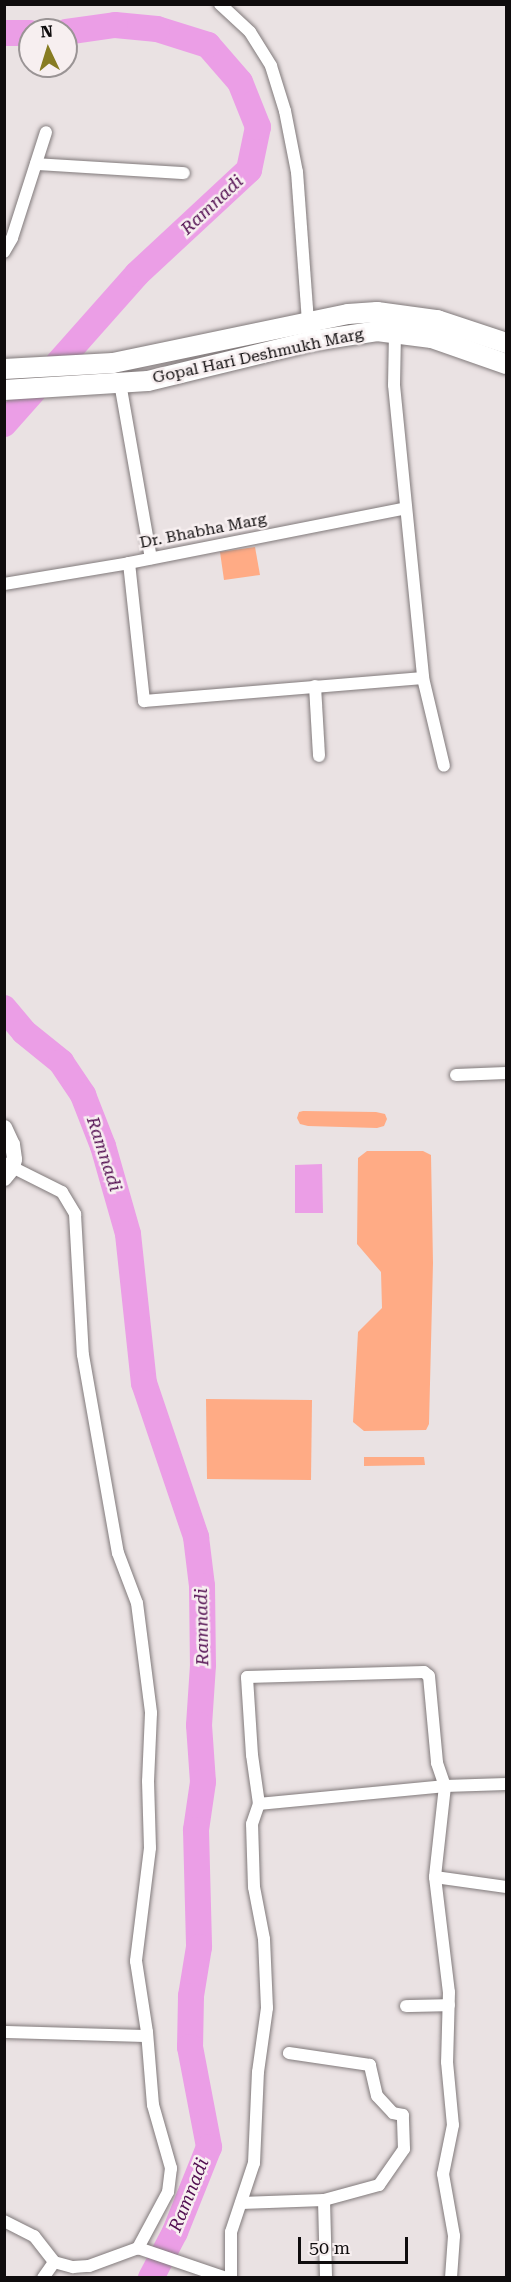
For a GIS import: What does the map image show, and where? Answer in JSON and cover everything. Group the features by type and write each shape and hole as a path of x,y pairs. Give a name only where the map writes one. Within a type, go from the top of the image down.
{"main road":[{"name":"Gopal Hari Deshmukh Marg","path":"9,369 113,363 348,314 377,312 410,314 437,320 494,346 507,364"},
{"name":"Gopal Hari Deshmukh Marg","path":"5,390 148,381 351,333 395,333 494,346"}],"street":[{"path":"220,4 250,32 271,66 285,111 297,172 308,322"},
{"path":"4,252 12,238 46,132"},
{"path":"36,164 184,172"},
{"path":"395,333 394,385 423,678 444,766"},
{"path":"113,384 151,558"},
{"name":"Dr. Bhabha Marg","path":"4,584 129,563 406,508"},
{"path":"129,563 144,701 423,678"},
{"path":"315,686 319,756"},
{"path":"456,1075 507,1073"},
{"path":"4,1127 12,1144 7,1170 62,1192 75,1214 83,1355 118,1553 137,1603 151,1713 148,1781 150,1848 136,1962 147,2036 153,2105 171,2168 168,2192 138,2248"},
{"path":"4,2221 34,2236 54,2262 73,2267 89,2266 138,2248 227,2277 231,2232 254,2163 258,2072 267,2008 264,1939 254,1887 252,1824 259,1804 252,1755 247,1677 424,1672 429,1676 437,1762 445,1786 435,1877 449,2005 447,2062 453,2125 443,2174 454,2236 451,2277"},
{"path":"259,1804 445,1786 507,1784"},
{"path":"435,1877 507,1887"},
{"path":"406,2006 449,2005"},
{"path":"4,2032 147,2036"},
{"path":"241,2203 324,2200 379,2185 387,2177 404,2149 402,2115 393,2113 377,2096 370,2065 289,2053"},
{"path":"324,2200 326,2277"},
{"path":"43,2277 54,2262"}],"shaded area":[{"path":"255,547 260,575 224,580 220,552"},
{"path":"299,1112 376,1112 385,1114 387,1119 384,1126 377,1128 308,1126 300,1124 297,1118"},
{"path":"367,1151 423,1151 431,1155 433,1263 429,1424 426,1430 364,1431 353,1422 358,1332 382,1308 381,1272 357,1244 358,1158"},
{"path":"322,1164 323,1213 295,1213 295,1165"},
{"path":"206,1399 312,1400 311,1480 207,1479"},
{"path":"364,1457 424,1457 425,1465 364,1466"}],"waterway":[{"name":"Ramnadi","path":"4,424 137,274 249,170 258,127 240,82 208,45 157,29 115,25 78,30"},
{"name":"Ramnadi","path":"4,33 18,33"},
{"name":"Ramnadi","path":"4,1008 24,1032 61,1062 83,1095 103,1146 128,1234 144,1383 196,1537 202,1586 203,1665 199,1725 203,1782 196,1830 199,1947 191,1996 190,2047 209,2147 175,2232 151,2278"}]}
